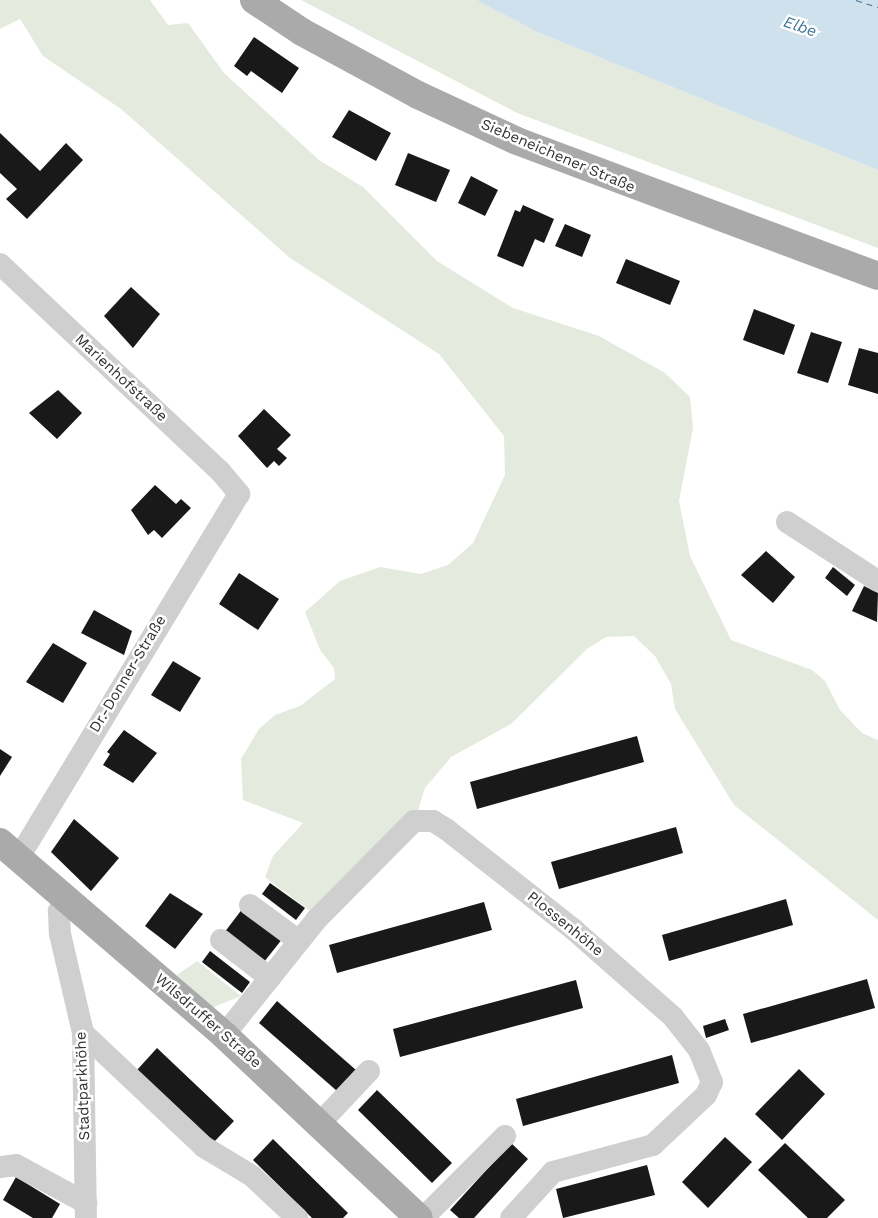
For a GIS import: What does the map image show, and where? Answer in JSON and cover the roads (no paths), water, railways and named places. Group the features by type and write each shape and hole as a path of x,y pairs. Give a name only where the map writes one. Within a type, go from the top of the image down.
{"main road":[{"name":"Siebeneichener Straße","path":"254,0 302,32 418,95 517,141 878,276"},
{"name":"Wilsdruffer Straße","path":"10,849 321,1122 412,1215"}],"street":[{"name":"Marienhofstraße","path":"0,264 220,471 238,494"},
{"name":"Dr.-Donner-Straße","path":"10,849 238,494"},
{"path":"787,522 878,581"},
{"name":"Plossenhöhe","path":"224,1035 299,941 414,821 433,821 635,981 699,1050 712,1082 709,1089 653,1145 554,1172 511,1218"},
{"name":"Stadtparkhöhe","path":"69,899 59,911 60,934 83,1033 86,1211"},
{"path":"250,905 299,941"},
{"path":"221,940 270,978"},
{"path":"83,1033 204,1147 252,1176 297,1218"},
{"path":"321,1122 369,1071"},
{"path":"412,1215 505,1136"},
{"path":"0,1167 16,1164 86,1211"}],"water":[{"name":"Elbe","path":"476,0 878,0 878,170 539,33"}]}
